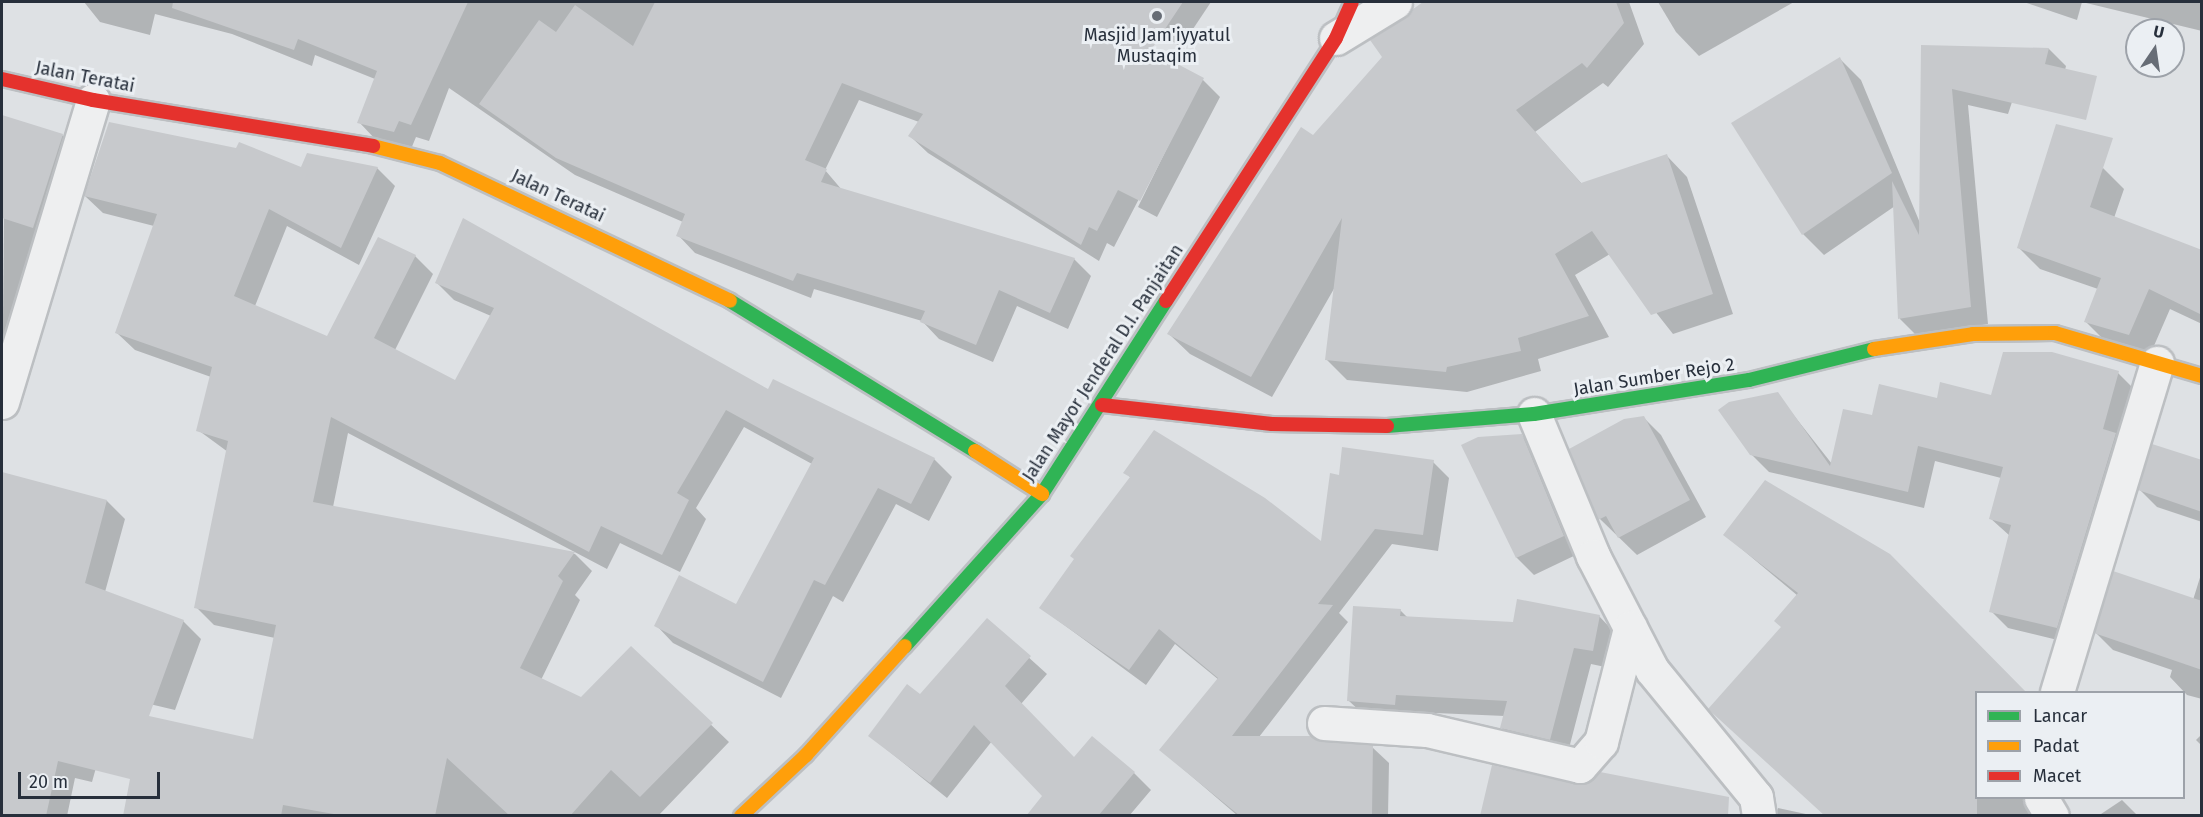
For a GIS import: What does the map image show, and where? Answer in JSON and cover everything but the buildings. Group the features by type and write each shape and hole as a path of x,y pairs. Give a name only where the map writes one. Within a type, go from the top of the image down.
{"street":[{"name":"Jalan Mayor Jenderal D.I. Panjaitan","path":"741,816 806,755 1042,494 1102,405 1336,38 1352,2"},
{"path":"1336,38 1395,2"},
{"name":"Jalan Teratai","path":"2,79 93,100 348,140 440,163 764,317 1042,494"},
{"path":"2,402 93,100"},
{"name":"Jalan Sumber Rejo 2","path":"1102,405 1272,424 1389,426 1534,414 1749,380 1861,351 1973,334 2055,333 2202,376"},
{"path":"2058,691 2157,363"},
{"path":"1534,414 1630,628 1652,670 1756,797 1759,816"},
{"path":"1324,723 1427,730 1580,766 1601,742 1630,628"},
{"path":"2042,799 2052,816"}],"traffic: fast":[{"path":"730,301 975,451"},
{"path":"905,646 1042,494 1166,301"},
{"path":"1387,426 1534,414 1749,380 1874,349"}],"traffic: slow":[{"path":"373,146 440,163 730,301"},
{"path":"1874,349 1973,334 2055,333 2202,376"},
{"path":"975,451 1042,494"},
{"path":"741,816 806,755 905,646"}],"traffic: jam":[{"path":"1166,301 1336,38 1352,2"},
{"path":"2,79 93,100 373,146"},
{"path":"1102,405 1272,424 1387,426"}],"place":[{"name":"Masjid Jam'iyyatul Mustaqim","path":"1157,16"}]}
